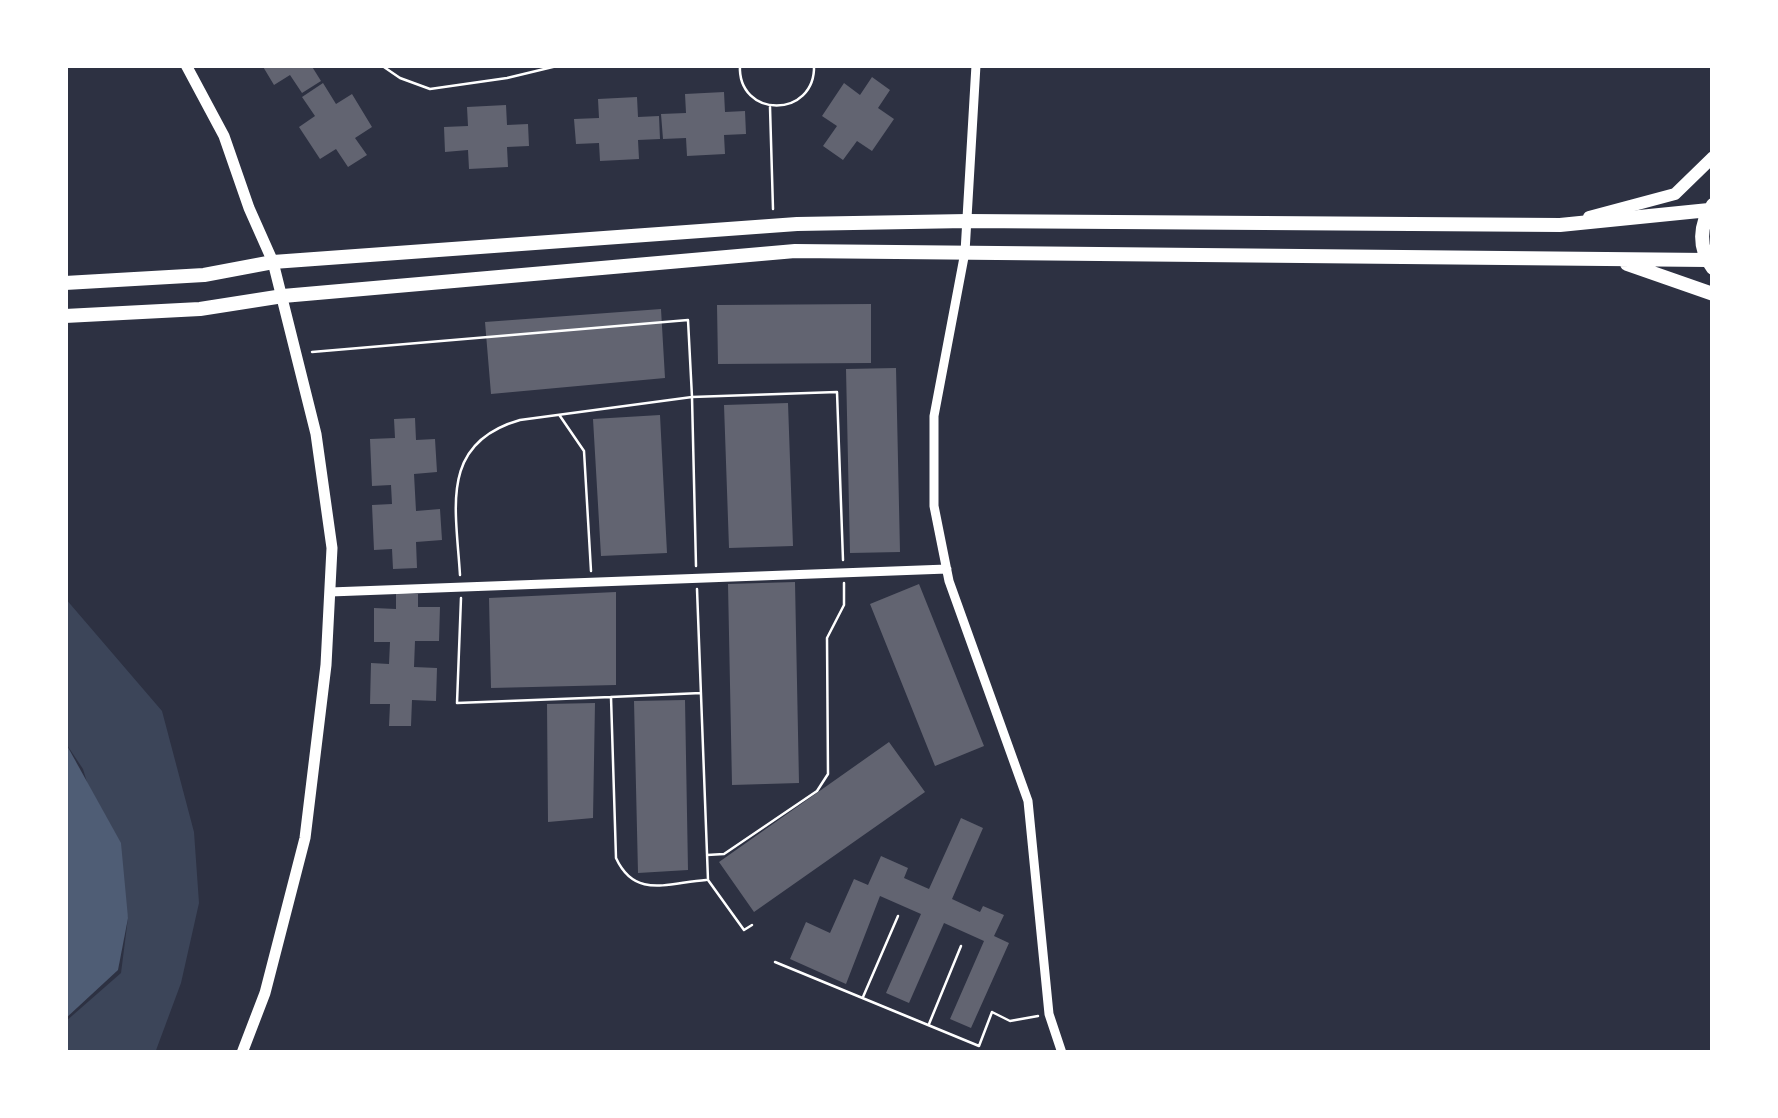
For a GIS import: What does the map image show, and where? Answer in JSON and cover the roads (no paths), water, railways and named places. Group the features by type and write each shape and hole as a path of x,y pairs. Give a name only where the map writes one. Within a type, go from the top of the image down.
{"main road":[{"path":"1560,225 1675,194 1713,156"},
{"path":"65,283 204,274 273,262 773,226 967,221 1560,225 1711,207"},
{"path":"65,316 200,309 283,296 795,250 1607,259 1710,264 1702,244 1702,226 1711,207"},
{"path":"1607,259 1663,274 1713,294"}],"street":[{"path":"186,65 224,136 273,262 316,434 332,548 326,665 305,838 264,993 242,1053"},
{"path":"976,65 965,252 934,416 934,506 947,569 1028,802 1049,1014 1062,1053"},
{"path":"330,592 947,569"}]}
